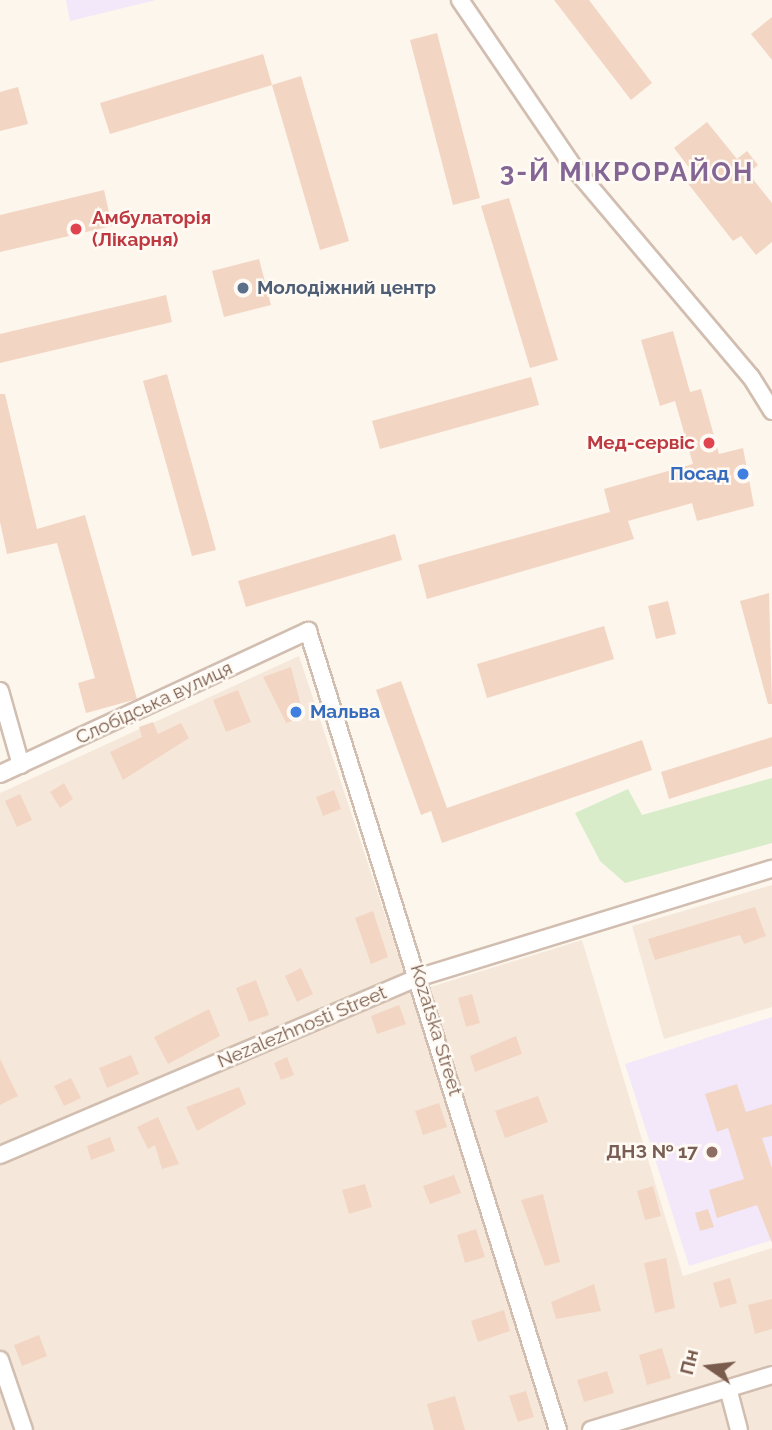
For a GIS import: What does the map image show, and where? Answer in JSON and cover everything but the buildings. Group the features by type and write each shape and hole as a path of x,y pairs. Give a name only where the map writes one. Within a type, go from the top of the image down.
{"street":[{"path":"460,0 575,169 751,377 772,411"},
{"name":"Слобідська вулиця","path":"0,775 308,631"},
{"name":"Kozatska Street","path":"308,631 420,977 558,1430"},
{"path":"0,691 21,765"},
{"name":"Nezalezhnosti Street","path":"0,1154 420,977 772,869"},
{"path":"0,1360 24,1430"},
{"path":"591,1430 772,1375"},
{"path":"728,1388 739,1430"}],"shaded area":[{"path":"66,0 156,0 70,21"},
{"path":"299,656 411,993 582,940 683,1276 772,1248 772,1430 0,1430 0,793"},
{"path":"772,885 772,1007 664,1039 632,926"},
{"name":"ДНЗ № 17","path":"772,1017 772,1240 689,1266 625,1064"}],"green space":[{"path":"772,778 772,843 625,883 600,861 575,813 628,789 642,815"}],"place":[{"name":"Амбулаторія (Лікарня)","path":"76,229"},
{"name":"Молодіжний центр","path":"243,288"},
{"name":"Мед-сервіс","path":"709,443"},
{"name":"Посад","path":"743,474"},
{"name":"Мальва","path":"296,712"},
{"name":"ДНЗ № 17","path":"712,1152"}],"district":[{"name":"3-Й МІКРОРАЙОН","path":"627,173"}]}
